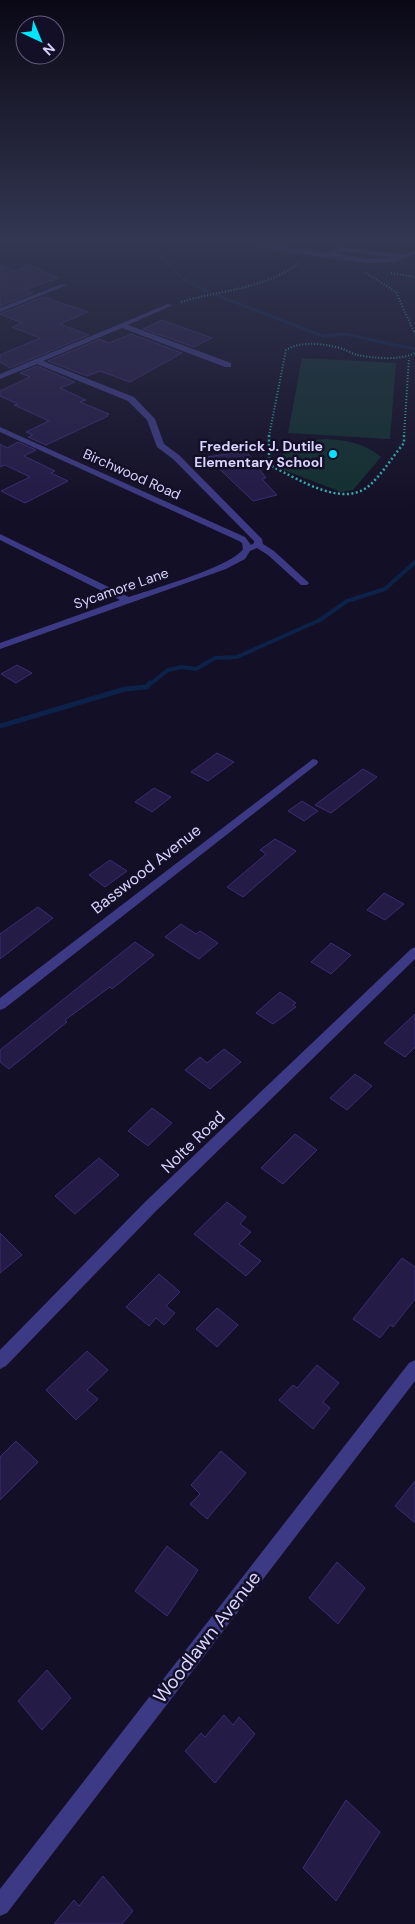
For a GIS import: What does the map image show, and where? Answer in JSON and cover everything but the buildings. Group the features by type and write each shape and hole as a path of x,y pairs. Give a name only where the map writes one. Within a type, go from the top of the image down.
{"street":[{"path":"0,377 110,330"},
{"path":"134,330 228,365"},
{"path":"36,361 131,399 143,409 156,426 160,445 176,457 259,541 258,545 271,553 304,583"},
{"name":"Birchwood Road","path":"0,429 242,539 246,542 247,549"},
{"path":"0,537 127,600"},
{"name":"Sycamore Lane","path":"0,646 223,567 242,557 247,549 258,545"},
{"name":"Basswood Avenue","path":"0,1005 313,762"},
{"name":"Nolte Road","path":"0,1361 150,1208 415,952"},
{"name":"Woodlawn Avenue","path":"0,1906 415,1368"}],"path":[{"path":"409,358 404,442 369,486 354,494 334,494 273,467 269,460 269,434 286,350 289,346 296,343 337,347 352,352 355,356 409,358 415,353"}],"green space":[{"path":"302,358 396,363 390,439 288,433"},
{"path":"325,439 362,445 381,457 353,490 341,492 279,468 283,454 294,445"}],"waterway":[{"path":"307,330 323,336 344,334 415,349"},
{"path":"149,685 168,670 182,667 196,669 215,658 237,657 320,620 347,601 385,589 415,562"},
{"path":"0,726 125,689 147,687 150,683"}],"place":[{"name":"Frederick J. Dutile Elementary School","path":"333,454"}]}
